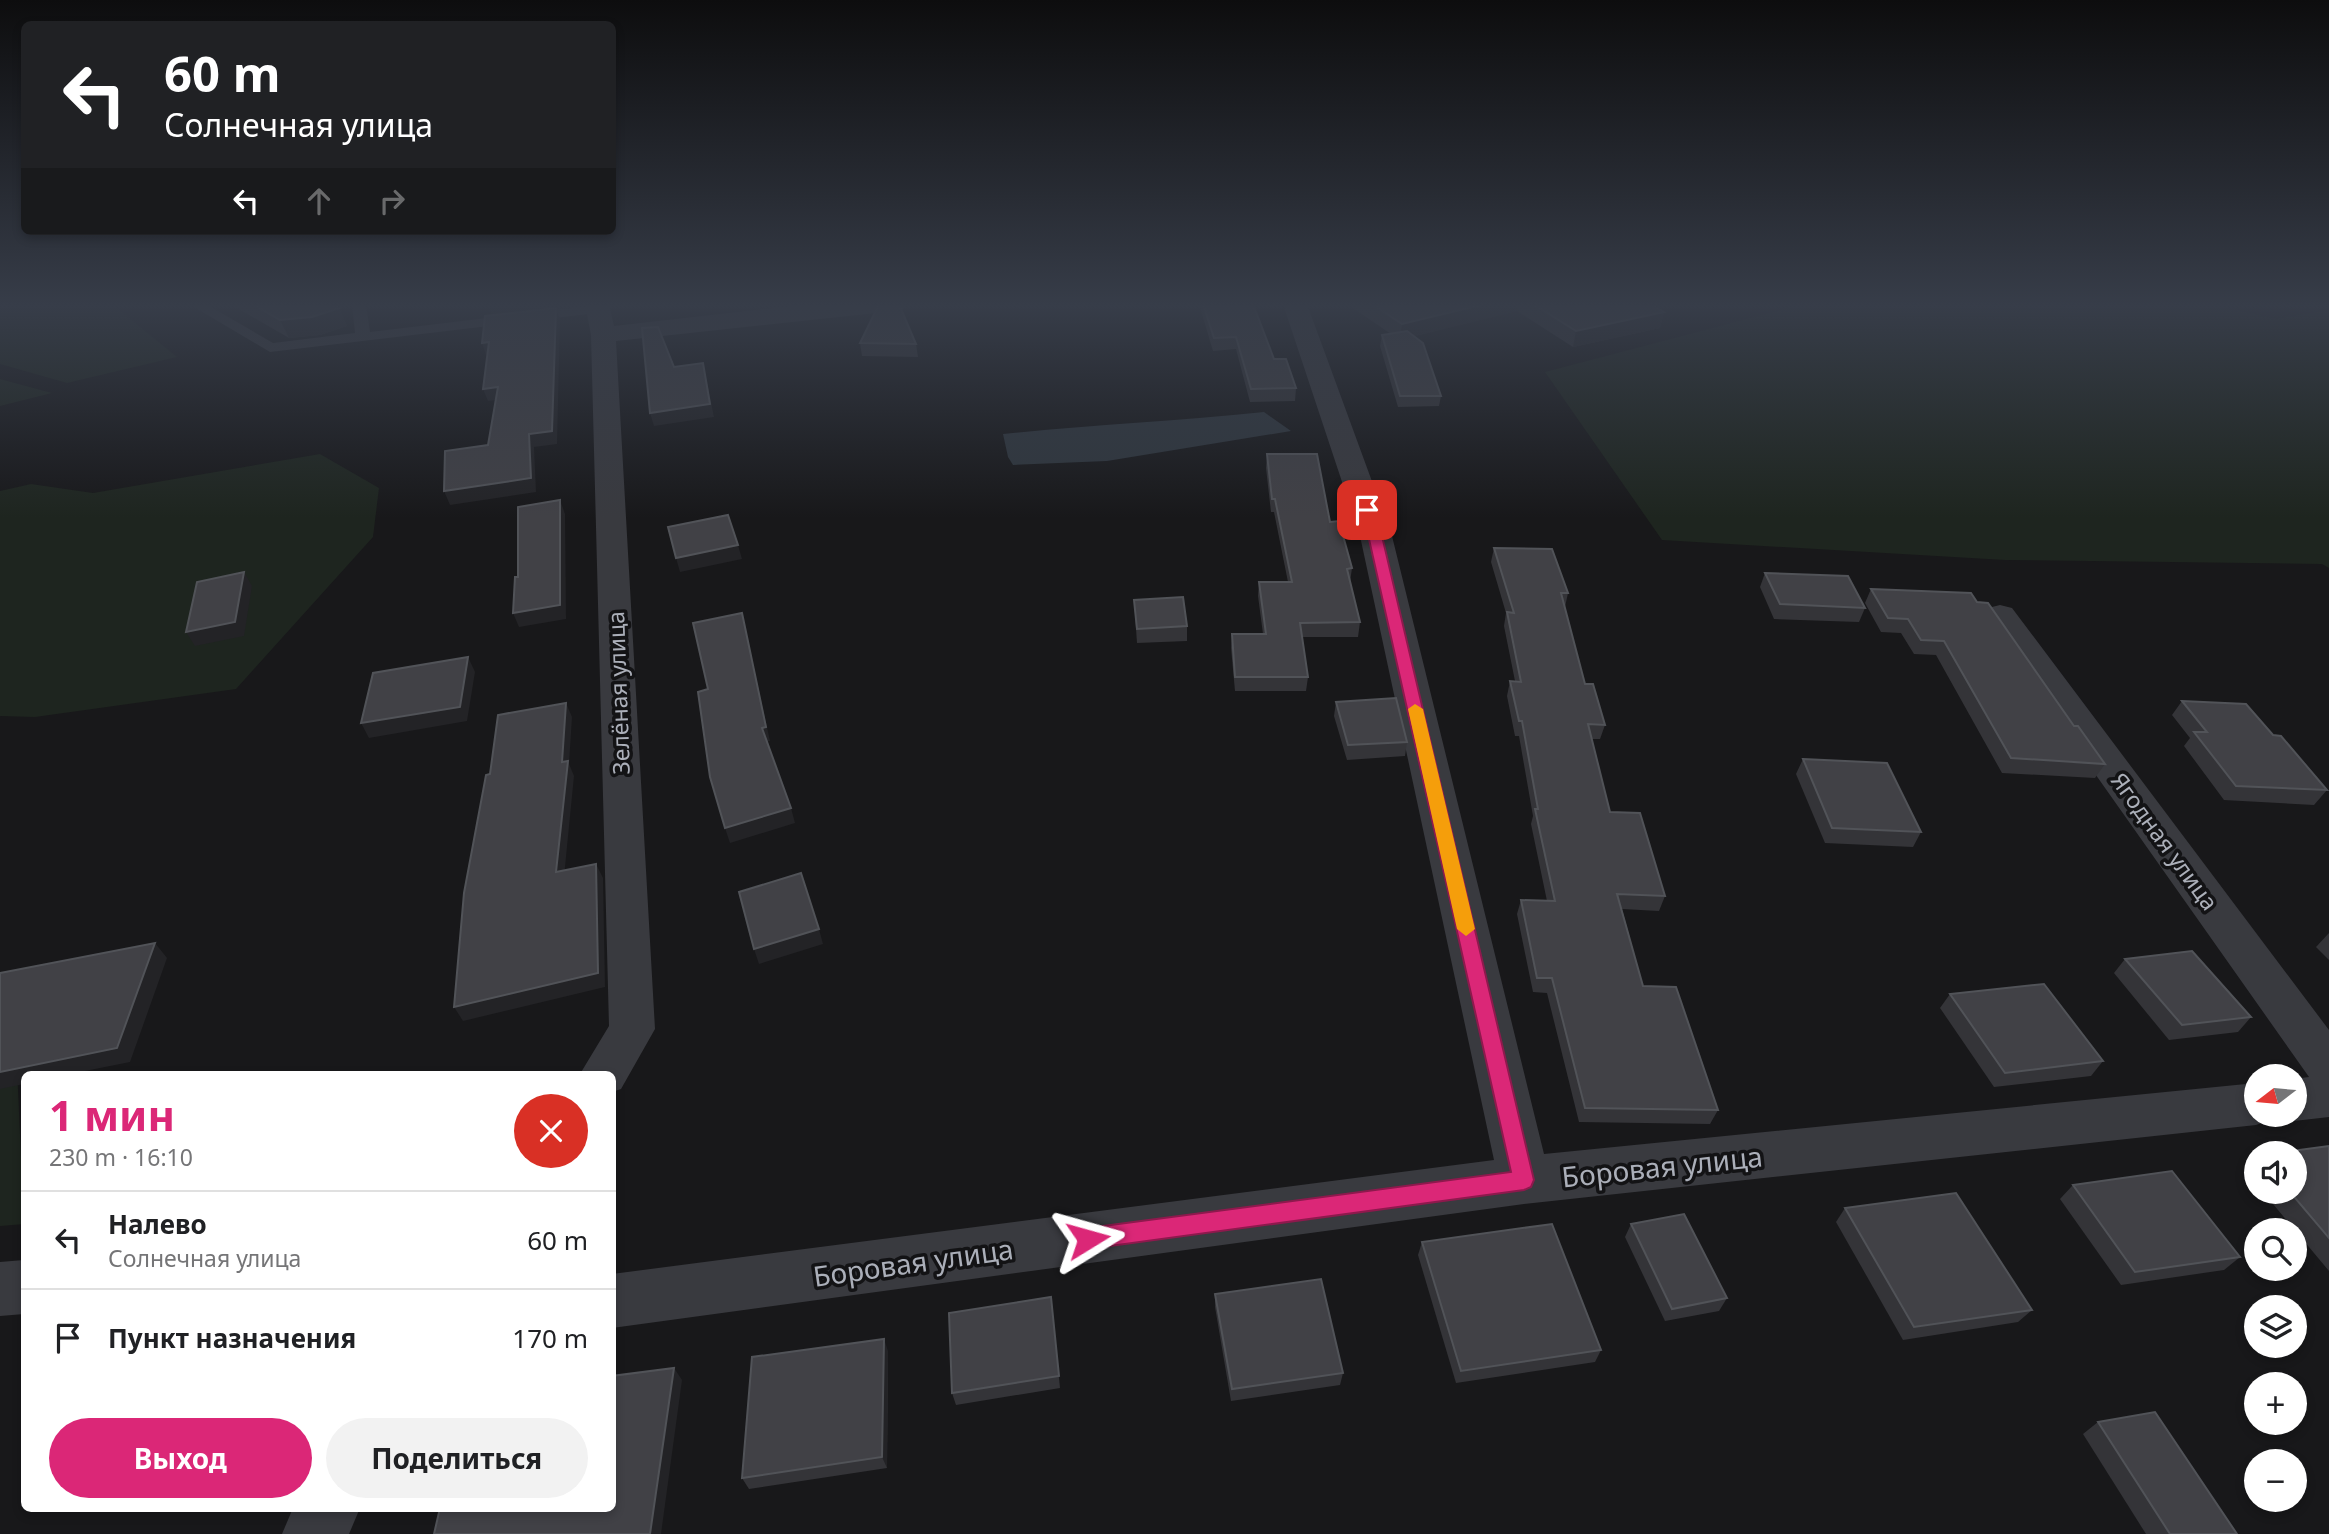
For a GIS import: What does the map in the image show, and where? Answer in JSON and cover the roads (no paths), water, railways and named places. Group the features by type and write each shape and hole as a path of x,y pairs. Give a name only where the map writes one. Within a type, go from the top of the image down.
{"street":[{"name":"Зелёная улица","path":"602,376 632,1029 606,1071"},
{"path":"1320,376 1376,536 1524,1180"},
{"name":"Ягодная улица","path":"2000,615 2329,1067"},
{"path":"2307,1099 2329,1096"},
{"name":"Боровая улица","path":"616,1300 1524,1180 2244,1105"},
{"path":"0,1289 21,1287"},
{"path":"313,1534 327,1512"}]}
